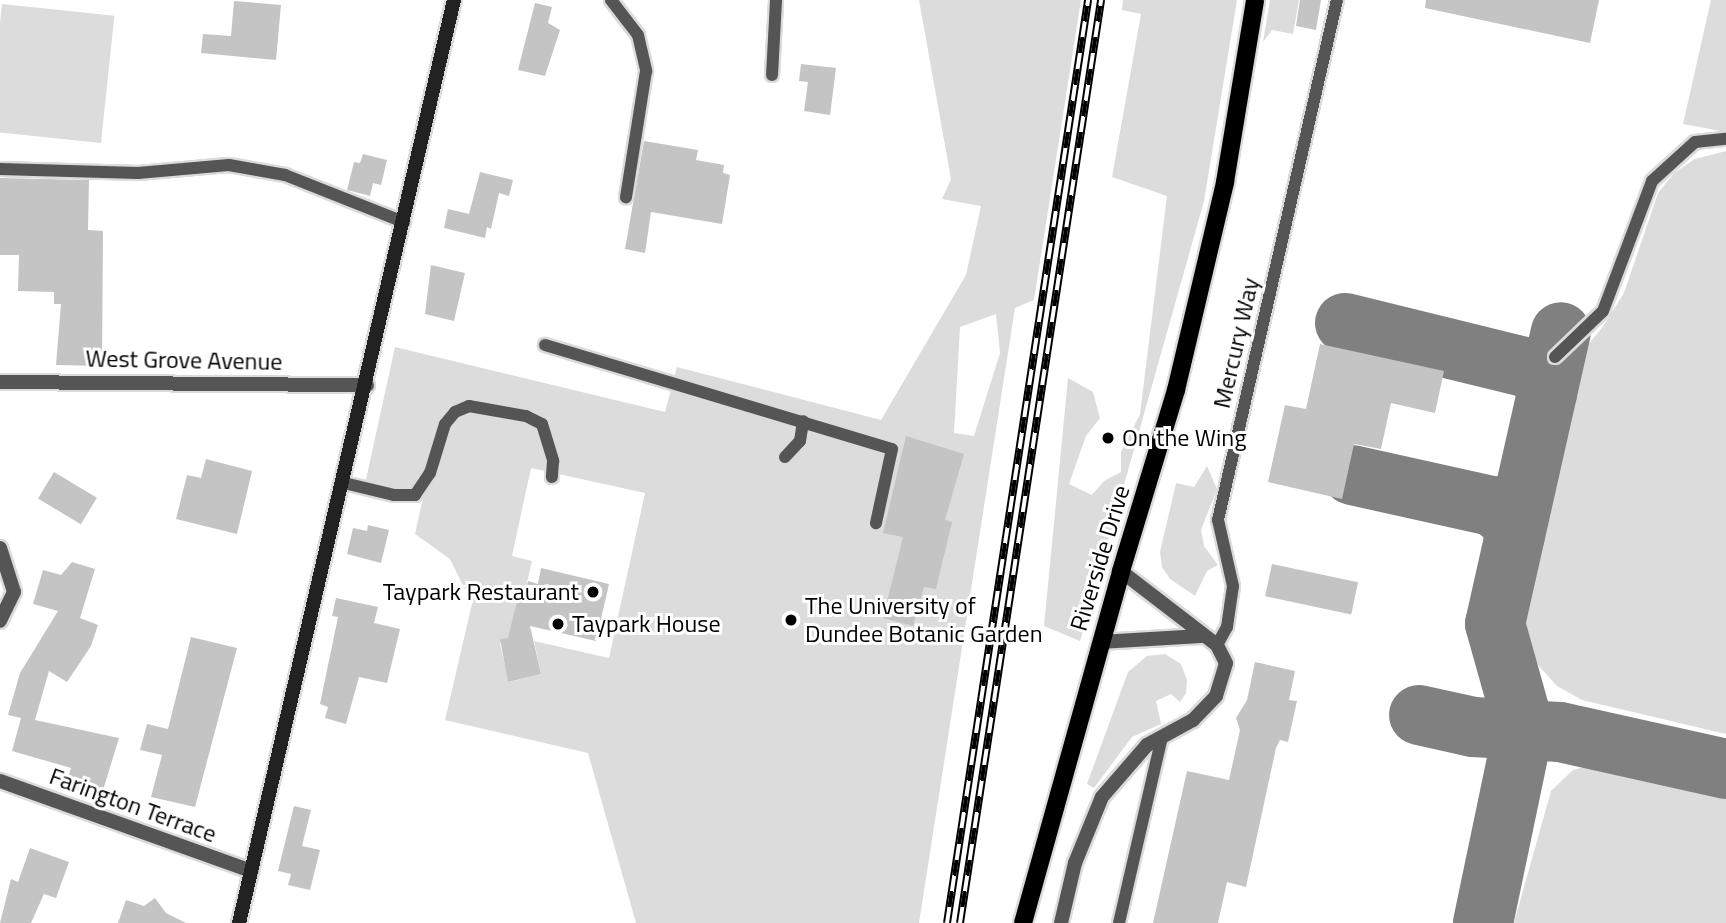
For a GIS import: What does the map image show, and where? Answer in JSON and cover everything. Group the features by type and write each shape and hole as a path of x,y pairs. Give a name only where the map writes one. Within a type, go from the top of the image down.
{"main road":[{"name":"Riverside Drive","path":"1023,923 1100,642 1182,364 1225,182 1255,0"}],"street":[{"path":"239,923 367,385 454,0"},
{"name":"West Grove Avenue","path":"0,382 367,385"},
{"path":"0,548 14,592 0,621"},
{"path":"1061,923 1075,863 1102,797 1124,766 1162,737 1193,720 1216,696 1226,663 1217,645 1201,636 1121,571"},
{"path":"1100,642 1201,636"},
{"name":"Farington Terrace","path":"0,781 251,871"}],"lane":[{"path":"611,0 638,35 646,71 626,197"},
{"path":"772,75 776,0"},
{"name":"Mercury Way","path":"1217,645 1227,627 1234,586 1218,520 1337,0"},
{"path":"1555,357 1603,311 1652,181 1695,142 1726,139"},
{"path":"0,169 138,173 229,164 285,175 404,222"},
{"path":"545,345 892,449 876,523"},
{"path":"344,483 394,495 415,495 430,473 444,424 455,412 469,406 515,413 542,424 553,461 552,477"},
{"path":"785,457 800,441 803,421"},
{"path":"1119,923 1162,737"}],"shaded area":[{"name":"The University of Dundee Botanic Garden","path":"919,0 1081,0 1034,300 1015,308 919,923 636,923 588,753 445,720 472,604 450,559 415,534 423,498 365,484 395,347 665,412 677,367 881,420 966,275 981,206 942,199 951,179","holes":["996,314 1000,353 974,436 954,433 960,327","531,468 645,493 609,658 534,641 541,674 509,682 500,644 503,639 511,641 516,603 522,604 532,561 512,556"]},
{"path":"1123,0 1237,0 1204,201 1080,641 1044,626 1068,378 1093,392 1100,418 1086,436 1069,484 1092,495 1104,481 1121,472 1121,452 1140,414 1167,196 1112,177 1141,14 1122,10"},
{"path":"1270,0 1299,0 1293,34 1272,30 1263,42"},
{"path":"1711,0 1726,0 1726,132 1683,124"},
{"path":"2,4 114,16 101,143 0,132"},
{"path":"1726,151 1726,734 1582,700 1557,686 1538,665 1527,639 1525,611 1580,354 1602,328 1624,293 1658,193 1674,173 1695,159"},
{"path":"1207,466 1217,489 1201,530 1204,546 1218,565 1207,571 1195,596 1170,579 1162,567 1160,552 1176,483 1194,487"},
{"path":"1165,654 1181,664 1187,680 1186,693 1180,702 1171,694 1156,701 1161,724 1132,737 1094,788 1087,784 1128,672 1147,656"},
{"path":"1588,766 1726,795 1726,923 1514,923 1551,791 1573,770"}],"building":[{"path":"1300,0 1321,0 1316,30 1296,26"},
{"path":"1426,0 1599,0 1590,43 1425,8"},
{"path":"234,1 281,5 276,60 201,53 203,34 231,36"},
{"path":"535,3 552,7 548,23 560,30 545,76 518,70"},
{"path":"801,64 836,68 830,115 804,111 808,82 799,81"},
{"path":"644,141 698,150 696,160 724,165 723,173 730,175 722,224 651,212 645,253 625,249"},
{"path":"363,154 387,160 381,185 373,183 370,196 347,190 354,162 360,163"},
{"path":"480,172 513,180 509,196 499,193 491,229 487,227 485,238 444,228 448,209 469,214"},
{"path":"0,178 89,180 88,230 103,231 102,366 56,365 61,304 54,304 54,292 18,291 19,255 0,255"},
{"path":"431,265 465,273 454,321 425,314"},
{"path":"1320,344 1444,371 1435,413 1391,403 1381,449 1354,444 1342,499 1268,482 1285,405 1306,409"},
{"path":"906,436 964,454 945,520 952,522 936,589 924,587 913,626 883,618 903,537 883,533"},
{"path":"206,459 252,471 237,534 176,519 187,475 201,478"},
{"path":"54,472 97,498 81,524 38,499"},
{"path":"368,525 389,530 381,563 347,554 353,528 367,531"},
{"path":"72,562 95,569 80,618 98,625 91,646 67,682 49,671 35,720 119,738 101,797 65,786 71,768 12,751 21,718 8,715 20,673 58,611 33,604 43,570 61,575"},
{"path":"1272,564 1358,582 1351,615 1265,596"},
{"name":"Taypark House","path":"541,568 609,584 596,641 530,626 541,674 508,682 500,639 508,638 521,584 524,598 528,581 538,584"},
{"path":"336,598 378,607 374,623 400,629 387,683 359,677 346,724 325,718 328,707 320,704 338,617 332,616"},
{"path":"191,637 237,648 195,807 151,797 162,755 140,750 147,724 168,729"},
{"path":"1255,662 1295,671 1289,700 1297,701 1288,742 1280,740 1276,748 1246,887 1227,882 1218,923 1153,923 1187,771 1229,780 1240,730 1236,718 1247,700"},
{"path":"294,806 311,810 302,846 320,850 310,890 288,885 291,874 278,871"},
{"path":"30,848 69,862 56,898 44,894 31,923 0,923 11,879 18,882"},
{"path":"155,898 166,913 186,923 118,923 126,900 144,906"}],"taxiway":[{"path":"1345,323 1536,370 1547,392"},
{"path":"1483,923 1524,727 1495,624 1561,332"},
{"path":"1352,475 1492,506 1508,518 1515,536"},
{"path":"1419,715 1473,727 1560,732 1726,769"}],"railway":[{"path":"947,923 1088,0"},
{"path":"960,923 1101,0"}],"place":[{"name":"On the Wing","path":"1108,438"},
{"name":"Taypark Restaurant","path":"593,592"},
{"name":"The University of Dundee Botanic Garden","path":"791,620"},
{"name":"Taypark House","path":"558,624"}]}
